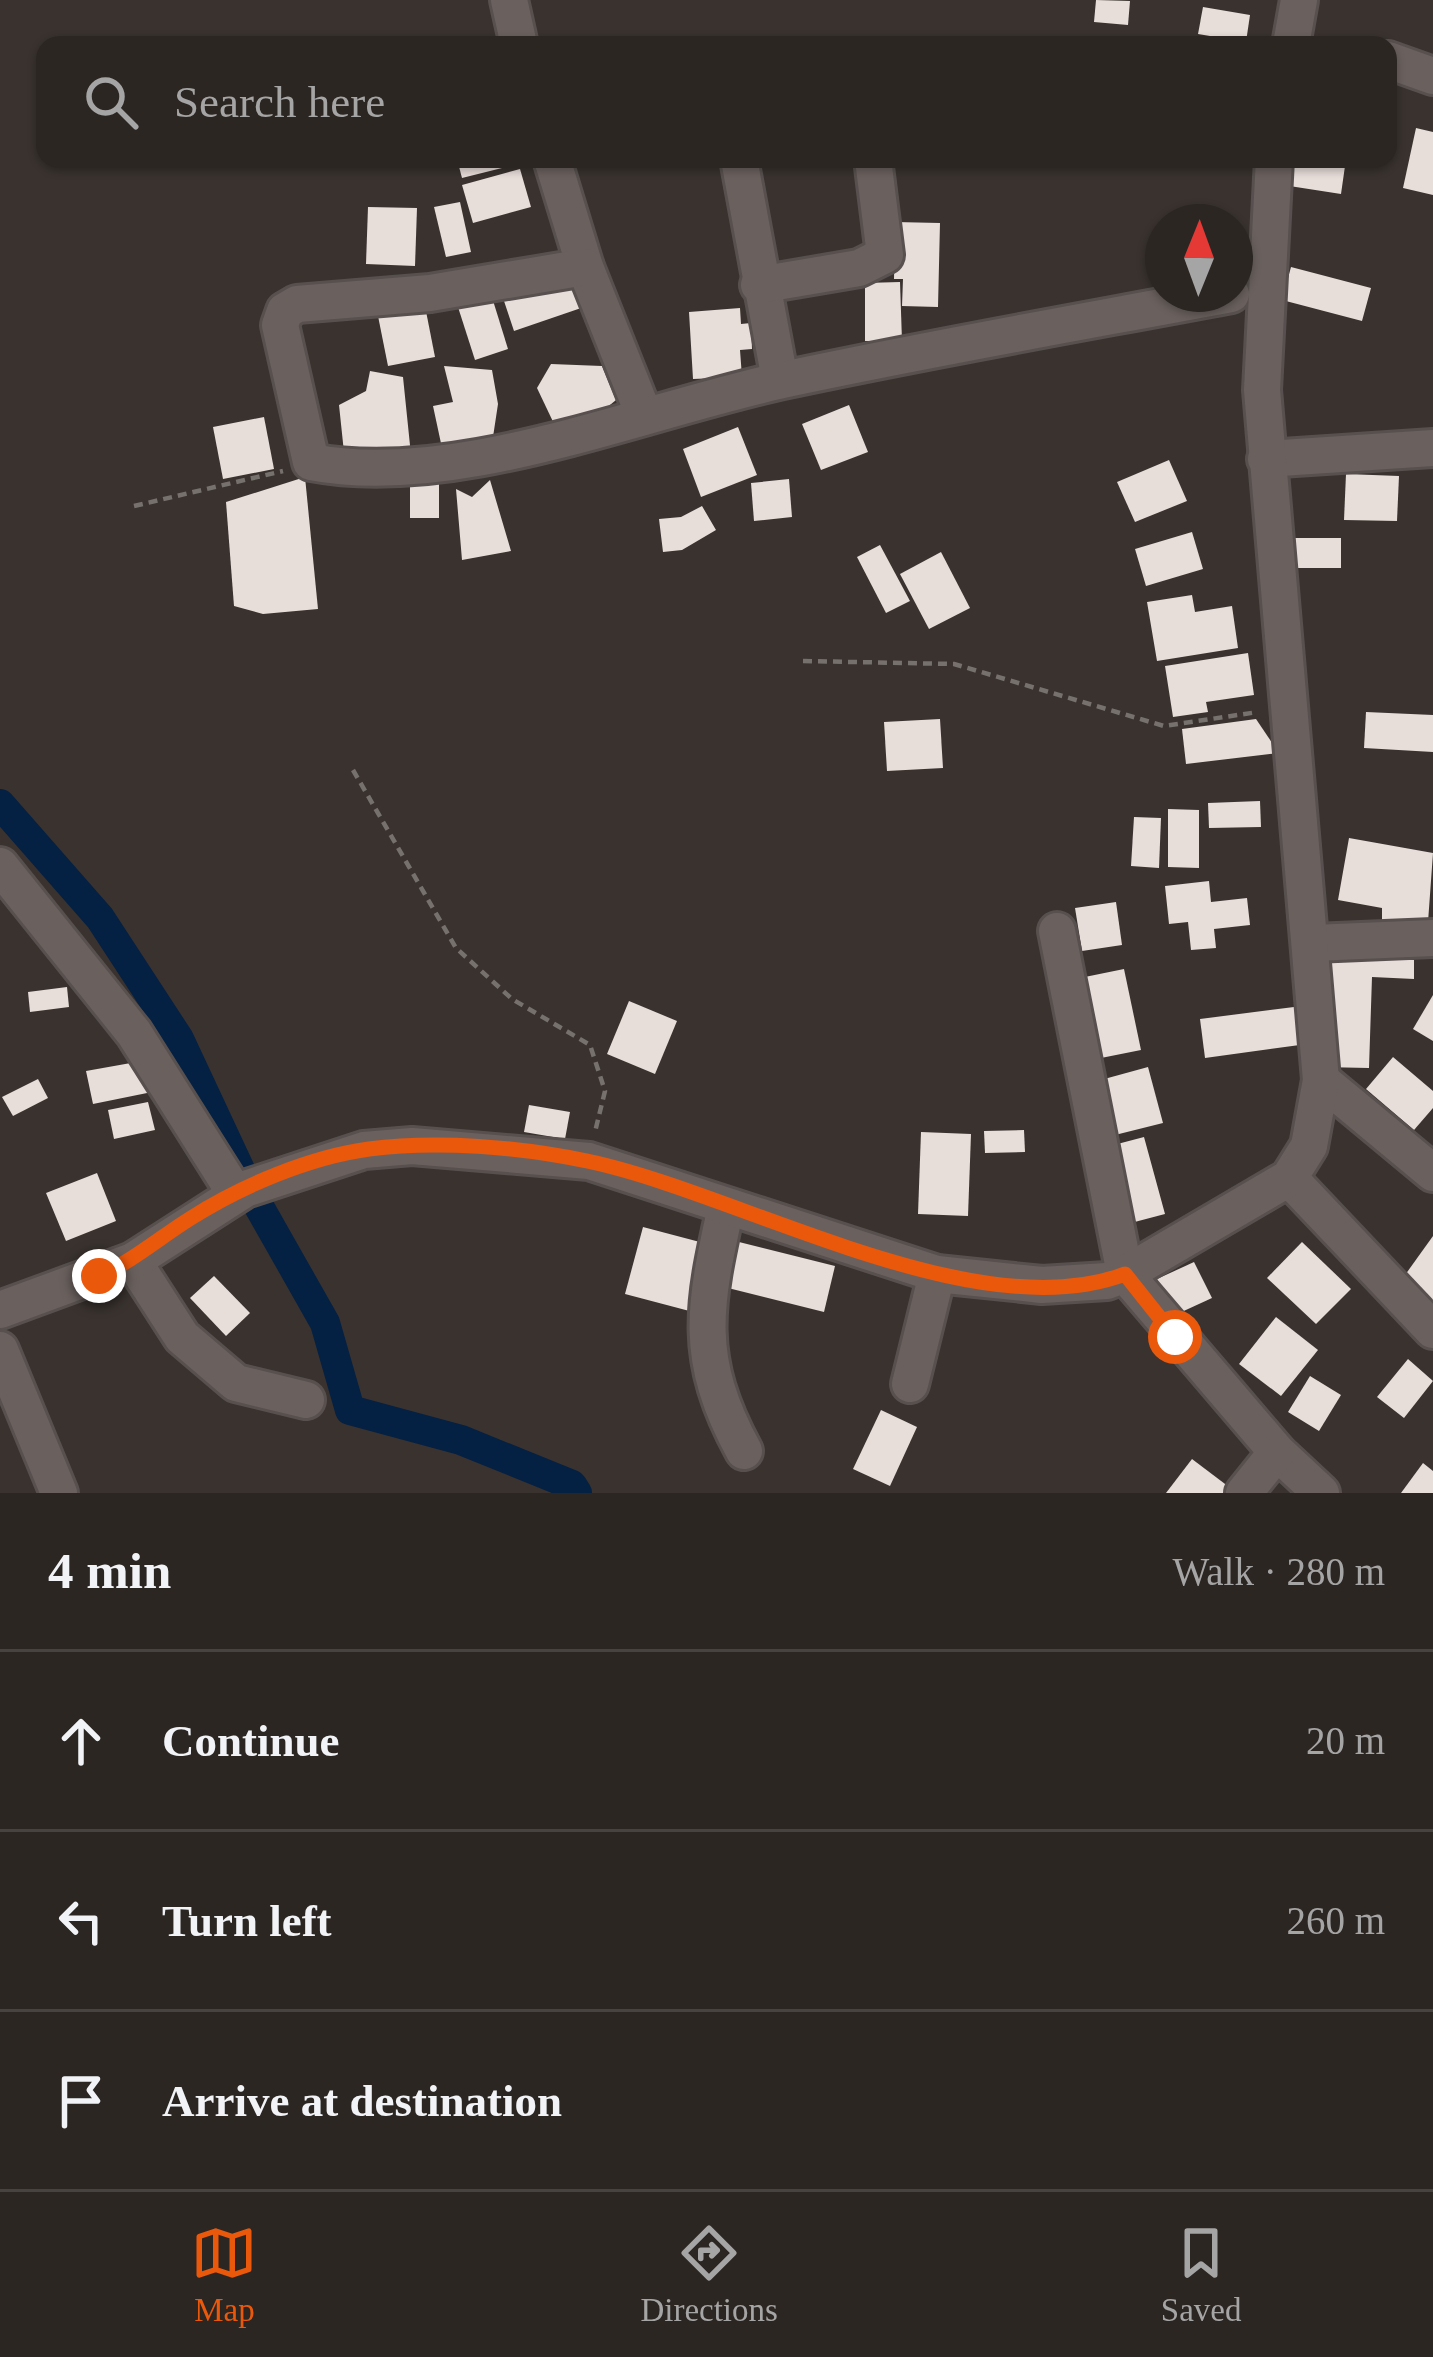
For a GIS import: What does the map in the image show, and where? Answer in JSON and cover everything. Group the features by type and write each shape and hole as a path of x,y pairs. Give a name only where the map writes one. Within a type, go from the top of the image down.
{"street":[{"path":"509,0 517,36"},
{"path":"1293,36 1299,0"},
{"path":"1397,63 1433,76"},
{"path":"555,168 585,267 644,415"},
{"path":"740,168 780,380"},
{"path":"759,285 860,268 885,255 875,168"},
{"path":"1253,249 1272,168"},
{"path":"585,267 430,293 297,304 285,310 280,325 311,462 380,472 406,468 780,380 1145,311"},
{"path":"0,1310 133,1261 228,1174 364,1150 481,1149 589,1161 937,1274 1060,1285 1125,1274 1289,1178 1310,1146 1321,1080 1266,458 1246,312"},
{"path":"1266,458 1433,448"},
{"path":"0,866 86,967 228,1174"},
{"path":"1057,931 1125,1274 1277,1452 1322,1493"},
{"path":"1312,943 1433,938"},
{"path":"1321,1080 1433,1173"},
{"path":"1289,1178 1433,1330"},
{"path":"726,1207 708,1304 707,1352 715,1391 744,1451"},
{"path":"133,1261 182,1337 236,1383 306,1400"},
{"path":"910,1384 937,1274"},
{"path":"0,1350 59,1493"},
{"path":"1244,1493 1277,1452"}],"path":[{"path":"134,506 240,485 311,462"},
{"path":"803,661 954,664 1164,726 1288,706"},
{"path":"353,770 456,948 512,999 590,1045 605,1091 589,1161"}],"building":[{"path":"1096,0 1130,1 1128,25 1094,22"},
{"path":"1203,7 1250,15 1247,36 1198,34"},
{"path":"1416,128 1433,132 1433,195 1403,188"},
{"path":"459,168 502,168 462,178"},
{"path":"1286,168 1345,168 1341,194 1283,185"},
{"path":"520,169 531,207 473,223 462,185"},
{"path":"460,202 471,252 446,257 434,207"},
{"path":"368,207 417,208 415,266 366,264"},
{"path":"895,222 940,223 938,307 902,306 903,279 894,279"},
{"path":"1291,267 1371,288 1362,321 1282,300"},
{"path":"575,273 587,306 514,331 503,298"},
{"path":"900,282 902,341 865,341 865,283"},
{"path":"491,294 508,349 475,360 457,304"},
{"path":"424,301 435,357 388,366 377,311"},
{"path":"740,308 741,324 751,323 752,349 740,350 742,377 693,379 689,312"},
{"path":"551,364 602,366 616,400 593,419 556,428 537,388"},
{"path":"444,366 492,370 498,404 493,437 442,448 433,406 453,402"},
{"path":"370,371 403,377 411,455 345,462 339,405 366,391"},
{"path":"849,405 868,452 821,470 802,424"},
{"path":"264,417 274,469 223,479 213,427"},
{"path":"738,427 757,475 701,497 683,449"},
{"path":"1169,460 1187,501 1135,522 1117,482"},
{"path":"1346,474 1399,476 1397,521 1344,520"},
{"path":"305,477 318,609 263,614 234,606 226,502"},
{"path":"789,479 792,517 754,521 751,483"},
{"path":"490,480 511,551 462,560 456,489 472,497"},
{"path":"410,482 439,482 439,518 410,518"},
{"path":"702,506 716,530 682,550 663,552 659,519 681,517"},
{"path":"1192,532 1203,569 1146,586 1135,549"},
{"path":"1281,538 1341,538 1341,568 1281,568"},
{"path":"880,545 910,601 886,613 857,557"},
{"path":"941,552 970,608 929,629 900,574"},
{"path":"1192,595 1195,612 1232,606 1238,648 1157,661 1147,602"},
{"path":"1248,653 1254,695 1206,702 1208,712 1173,717 1165,666"},
{"path":"1366,712 1433,715 1433,752 1364,748"},
{"path":"940,719 943,768 887,771 884,722"},
{"path":"1256,719 1279,753 1186,764 1182,729"},
{"path":"1260,801 1261,827 1209,828 1208,803"},
{"path":"1168,809 1199,810 1199,868 1168,867"},
{"path":"1134,817 1161,818 1159,868 1131,866"},
{"path":"1349,838 1433,853 1427,936 1382,922 1382,908 1338,900"},
{"path":"1209,881 1211,902 1247,898 1250,925 1214,929 1216,948 1191,950 1188,922 1169,924 1165,886"},
{"path":"1116,902 1122,945 1082,951 1075,908"},
{"path":"1326,957 1414,960 1414,979 1372,977 1369,1068 1322,1067"},
{"path":"1124,969 1141,1050 1091,1060 1075,979"},
{"path":"67,987 69,1007 30,1012 28,992"},
{"path":"1433,995 1433,1041 1413,1029"},
{"path":"629,1001 677,1021 655,1074 607,1054"},
{"path":"1302,1006 1307,1044 1205,1058 1200,1019"},
{"path":"1393,1057 1433,1091 1433,1108 1414,1130 1366,1089"},
{"path":"142,1061 152,1092 93,1104 86,1071"},
{"path":"1148,1067 1163,1123 1111,1136 1097,1081"},
{"path":"38,1079 48,1098 13,1116 2,1097"},
{"path":"148,1102 155,1130 114,1139 108,1110"},
{"path":"529,1105 570,1112 565,1139 524,1132"},
{"path":"1024,1130 1025,1152 985,1153 984,1131"},
{"path":"921,1132 971,1134 968,1216 918,1214"},
{"path":"1144,1137 1165,1214 1127,1224 1106,1147"},
{"path":"97,1173 116,1221 66,1241 46,1193"},
{"path":"643,1227 715,1246 697,1313 625,1294"},
{"path":"1433,1236 1433,1305 1400,1282"},
{"path":"731,1240 835,1266 824,1312 720,1286"},
{"path":"1302,1242 1351,1289 1316,1324 1267,1278"},
{"path":"1194,1262 1212,1298 1175,1315 1157,1279"},
{"path":"214,1276 250,1313 226,1336 190,1298"},
{"path":"1276,1317 1318,1350 1281,1396 1239,1364"},
{"path":"1408,1359 1433,1381 1404,1418 1377,1397"},
{"path":"1310,1376 1341,1395 1319,1431 1288,1412"},
{"path":"881,1410 917,1427 890,1486 853,1469"},
{"path":"1192,1459 1233,1490 1231,1493 1166,1493"},
{"path":"1423,1463 1433,1471 1433,1493 1401,1493"}],"waterway":[{"path":"0,804 100,918 179,1039 249,1189 325,1323 350,1410 461,1440 572,1485 577,1493"}],"route":[{"path":"99,1276 133,1261 194,1216 235,1193 305,1168 364,1150 481,1149 589,1161 937,1274 1042,1285 1107,1281 1125,1274 1175,1337"}]}
